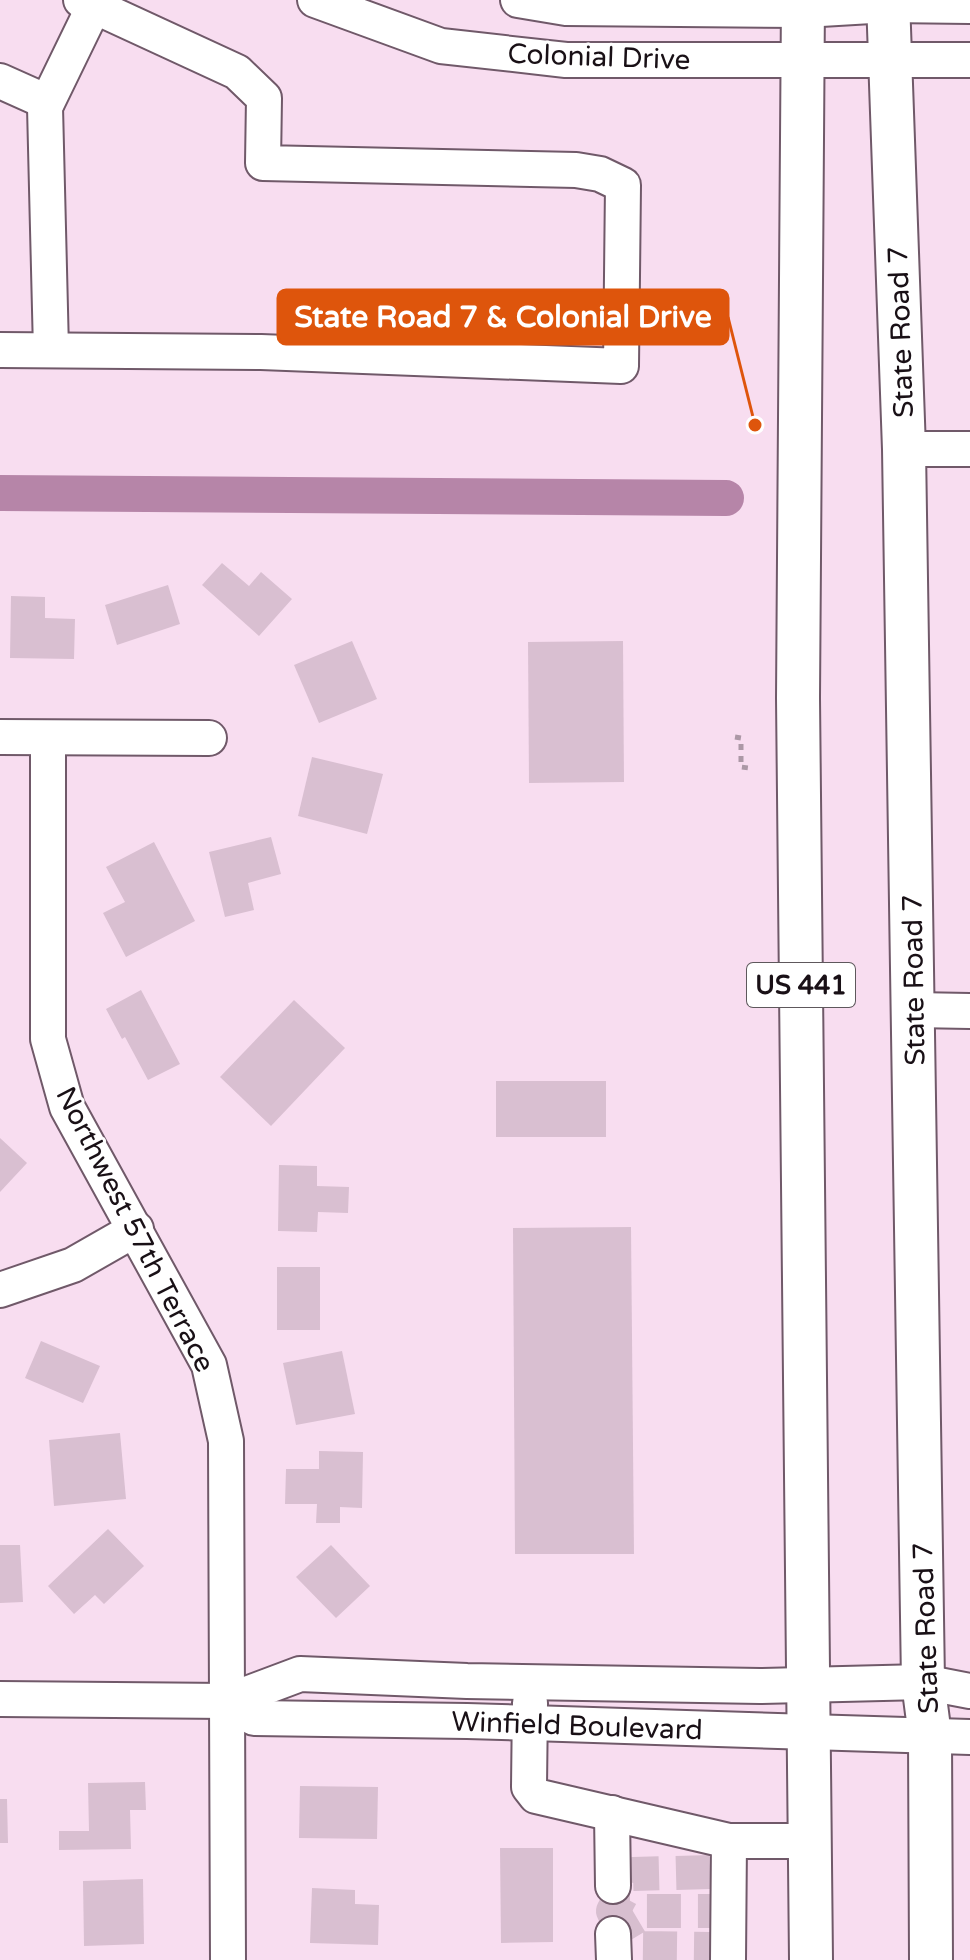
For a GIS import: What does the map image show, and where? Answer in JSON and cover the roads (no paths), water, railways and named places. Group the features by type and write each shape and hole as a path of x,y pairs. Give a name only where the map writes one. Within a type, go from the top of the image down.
{"main road":[{"name":"State Road 7","path":"888,2 904,449 923,1682 950,1736 931,1960"},
{"name":"US 441","path":"804,5 798,698 811,1960"}],"street":[{"name":"Colonial Drive","path":"315,0 441,46 566,60 970,60"},
{"name":"Colonial Drive","path":"518,0 566,8 888,2 970,6"},
{"path":"0,350 261,352 621,366 623,185 600,174 576,170 263,163 264,98 237,72 91,2 45,107 51,350"},
{"path":"0,81 47,102"},
{"path":"904,449 970,449"},
{"path":"0,737 209,738"},
{"name":"Northwest 57th Terrace","path":"48,738 48,1039 67,1107 209,1365 226,1441 228,1960"},
{"path":"914,1010 970,1011"},
{"path":"0,1290 73,1265 136,1229"},
{"name":"Winfield Boulevard","path":"0,1699 228,1701 300,1674 532,1682 809,1686 923,1682 970,1691"},
{"path":"532,1682 529,1787 536,1796 729,1841 810,1841"},
{"name":"Winfield Boulevard","path":"228,1701 254,1718 950,1736"},
{"path":"612,1813 613,1886"},
{"path":"719,1955 719,1911 729,1841"},
{"path":"710,1872 719,1911"}],"waterway":[{"path":"0,493 726,498"}],"tunnel":[{"path":"710,1872 633,1874 613,1911 710,1911"},
{"path":"613,1911 635,1948 710,1949"}],"place":[{"name":"State Road 7 & Colonial Drive","path":"755,425"}]}
